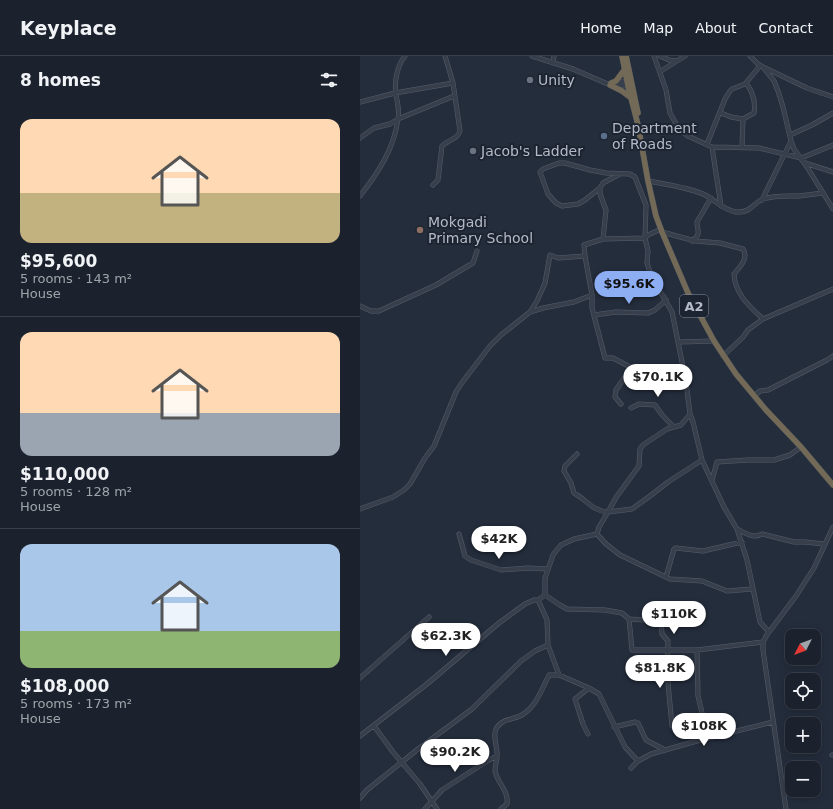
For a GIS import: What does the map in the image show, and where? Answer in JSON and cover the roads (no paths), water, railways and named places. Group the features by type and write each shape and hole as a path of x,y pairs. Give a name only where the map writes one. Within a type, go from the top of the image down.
{"highway":[{"name":"A2","path":"622,56 638,113 638,125"},
{"name":"A2","path":"626,56 630,84 630,97 638,125 648,181 661,231 688,293 723,356 754,396 833,481"},
{"path":"608,84 616,81 625,69"},
{"path":"608,84 630,97"},
{"name":"A2","path":"810,456 833,485"}],"street":[{"path":"360,196 380,170 386,158 398,119 399,107 395,93 395,80 405,56"},
{"path":"433,185 438,180 442,146 460,134 453,83 445,56"},
{"path":"532,56 553,62 608,84 630,84"},
{"path":"553,62 554,56"},
{"path":"654,56 661,71 670,113 679,129 688,136 712,146 759,148 801,158 833,144"},
{"path":"660,56 676,61"},
{"path":"661,71 685,56"},
{"path":"750,56 762,66 774,81 794,149 804,162 833,209"},
{"path":"707,144 721,113 725,99 732,88 743,86 762,66"},
{"path":"762,66 808,88 833,97"},
{"path":"360,102 374,100 395,93 453,83"},
{"path":"721,113 731,117 743,119 754,113 756,105 746,83"},
{"path":"360,138 374,128 390,124 398,119 454,96"},
{"path":"790,135 812,126 833,113"},
{"path":"742,147 743,119"},
{"path":"762,200 791,141"},
{"path":"712,146 721,206"},
{"path":"804,162 833,172"},
{"path":"620,174 603,183 600,188 578,204 558,205 548,194 540,172 543,169 559,163 565,163 590,170 606,173 630,174 635,177 646,206 645,238 648,251 647,263 651,277 672,312 679,342 690,414 694,422 702,460 724,507 737,529 747,560 760,622 769,632"},
{"path":"648,181 669,184 686,189 711,198 729,210 742,212 750,209 762,200 780,195 798,196 823,193"},
{"path":"600,188 600,194 606,210 603,240"},
{"path":"692,241 698,235 699,231 697,222 711,198"},
{"path":"686,382 678,386 649,377 613,358 607,359 604,356 594,315 592,294 583,246 585,244 603,240 645,238 648,235 661,231 692,241 720,243 739,247 745,252 744,261 734,274 737,287 746,303 763,319"},
{"path":"360,306 371,311 379,311 436,285 473,263 477,252"},
{"path":"360,509 393,497 410,484 425,458 434,446 456,392 461,384 490,346 501,335 530,312 538,301 548,272 550,255 558,258 585,256"},
{"path":"723,356 743,337 750,328 763,319 833,289"},
{"path":"530,312 574,302 592,294"},
{"path":"594,315 616,312 648,313 655,310 666,300"},
{"path":"679,342 714,341"},
{"path":"754,396 760,391 768,390 833,356"},
{"path":"621,404 616,397 616,390 631,368"},
{"path":"631,408 639,404 655,405 674,427"},
{"path":"597,534 599,527 617,496 639,466 640,449 643,445 667,429 681,425 690,414"},
{"path":"712,480 717,462 774,460 790,455 801,447"},
{"path":"577,454 565,466 564,471 571,483 574,493 584,499 596,510 608,512 632,509 668,482 702,460"},
{"path":"814,568 833,527"},
{"path":"786,809 763,642 814,568 833,527"},
{"path":"737,529 753,537 762,534 794,542 824,544"},
{"path":"459,534 465,556 471,560 502,570 528,568 548,569"},
{"path":"545,595 545,578 553,556 561,546 574,539 597,534"},
{"path":"597,534 606,544 620,554 666,577 680,580 702,581 727,591 752,589"},
{"path":"666,577 674,549 676,548 703,551 742,542"},
{"path":"360,736 427,684 489,630 530,602 538,600 545,595"},
{"path":"545,595 567,608 612,611 622,613 629,619 661,621 662,634 668,641 668,688 672,726"},
{"path":"538,600 548,620 548,645 559,675"},
{"path":"360,678 429,617"},
{"path":"629,619 632,650 697,650 763,642"},
{"path":"360,798 367,790 418,749 472,709 521,661 535,651 548,645"},
{"path":"697,650 698,696 708,738"},
{"path":"501,809 508,804 508,798 495,769 498,756 495,733 497,728 505,720 521,716 531,709 549,675 559,675 599,694 625,748 638,761"},
{"path":"588,734 583,724 576,699 589,688"},
{"path":"614,727 635,722 638,723 646,740 665,750"},
{"path":"631,768 638,761 652,754 773,722"},
{"path":"374,726 420,784 436,809"},
{"path":"425,809 432,803 442,790 489,760 498,756"}],"place":[{"name":"Unity","path":"530,80"},
{"name":"Department of Roads","path":"604,136"},
{"name":"Jacob's Ladder","path":"473,151"},
{"name":"Mokgadi Primary School","path":"420,230"}]}
